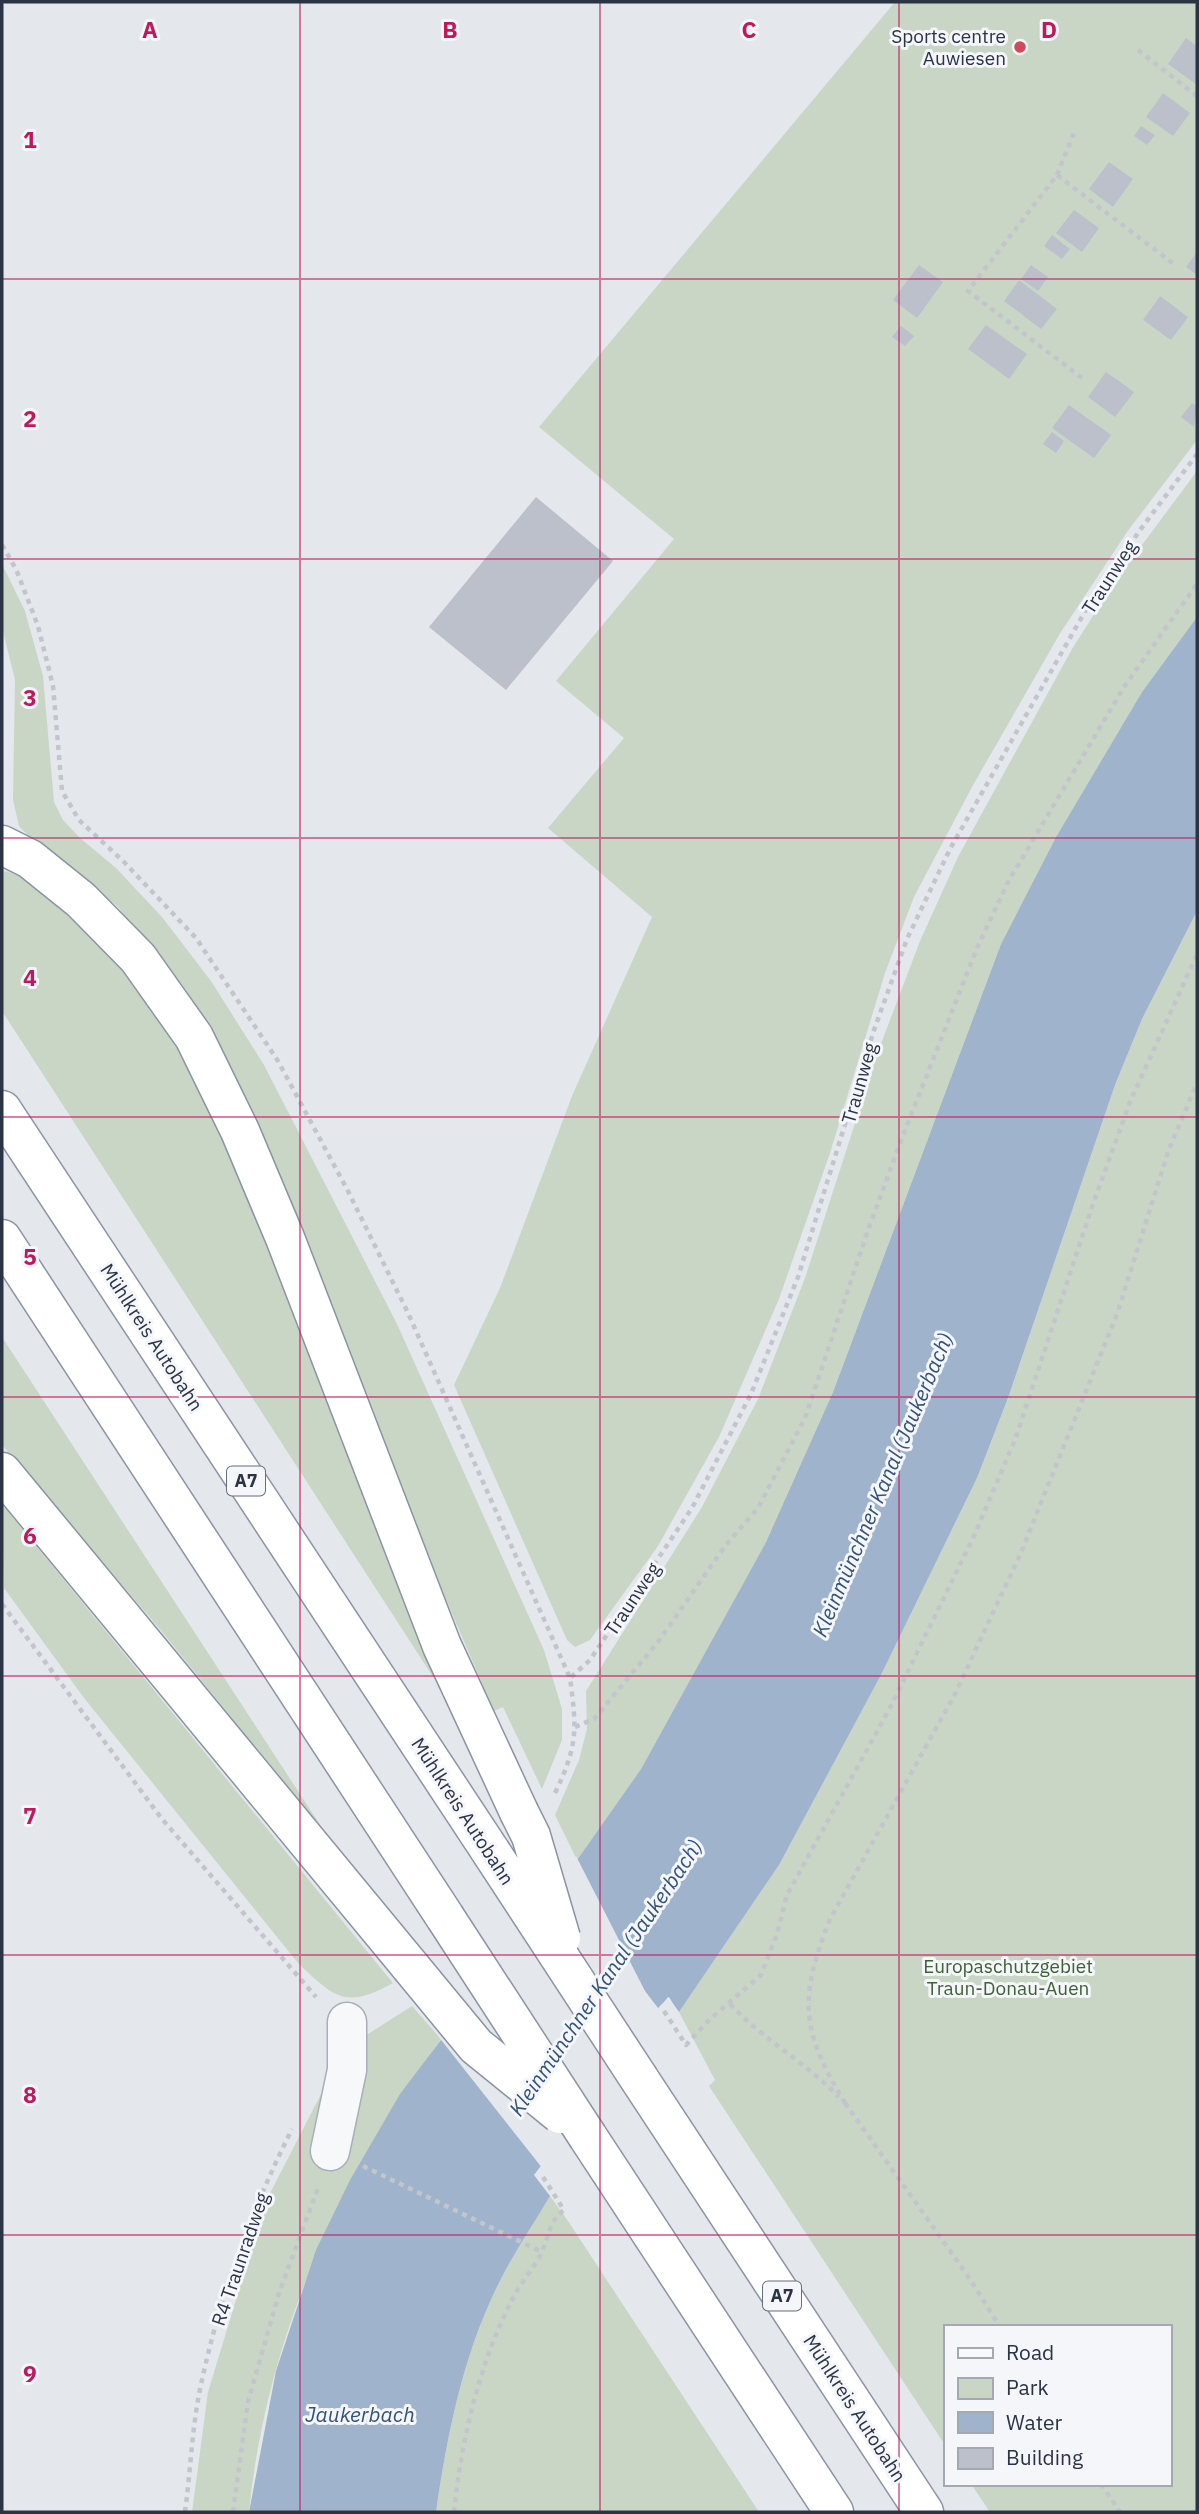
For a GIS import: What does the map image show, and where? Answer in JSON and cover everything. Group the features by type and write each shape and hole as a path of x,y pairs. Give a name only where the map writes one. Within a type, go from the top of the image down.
{"highway":[{"path":"2,845 30,859 81,900 138,958 194,1037 240,1131 285,1238 442,1646 531,1836 572,1977"},
{"name":"Mühlkreis Autobahn","path":"2,1110 924,2512"},
{"path":"2,1239 834,2512"},
{"path":"2,1472 476,2046 591,2140"}],"lane":[{"path":"341,2156 347,2070 347,2022"}],"path":[{"path":"1138,50 1197,96"},
{"path":"1074,133 1057,175 968,291 1082,379"},
{"path":"1057,175 1175,265"},
{"name":"Traunweg","path":"570,1678 590,1660 692,1508 751,1394 798,1277 874,1030 907,939 950,849 1087,608 1140,530 1197,454"},
{"path":"2,545 16,569 38,626 53,686 62,791 79,820 124,862 196,937 278,1061 348,1191 408,1313 570,1678 575,1727 594,1719 658,1642 725,1546 758,1508 806,1418 894,1162 977,948 1008,882 1124,687 1197,584"},
{"path":"664,2011 686,2045 709,2020 761,1975 787,1895 891,1706 974,1536 1015,1440 1094,1201 1130,1102 1197,954"},
{"path":"999,2325 970,2279 845,2103 815,2045 808,2017 810,1976 830,1919 954,1696 1020,1555 1117,1314 1169,1149 1197,1083"},
{"path":"2,1604 162,1819 315,1996 347,2022"},
{"path":"730,2004 755,2031 824,2081 845,2103"},
{"name":"R4 Traunradweg","path":"185,2512 195,2419 212,2339 255,2208 295,2123"},
{"path":"341,2156 542,2252"},
{"path":"454,2512 462,2458 486,2363 509,2306 542,2252 548,2230 557,2215 564,2210 543,2177"},
{"path":"233,2512 248,2402 279,2293 314,2203"},
{"path":"1102,2486 1120,2512"}],"green space":[{"path":"895,2 1197,2 1197,440 1127,532 1059,635 972,787 914,897 885,973 830,1153 779,1299 719,1437 658,1546 590,1640 575,1647 567,1640 454,1385 500,1288 572,1096 652,917 548,828 624,738 556,681 674,539 539,427"},
{"path":"1197,471 1197,617 1142,692 1056,837 1001,944 833,1392 766,1542 641,1769 577,1860 555,1815 579,1760 587,1729 586,1691 702,1507 758,1399 805,1278 879,1049 920,941 958,857 1072,649 1116,580"},
{"path":"2,564 25,611 43,676 54,802 63,820 116,868 162,917 211,981 264,1065 397,1324 544,1650 562,1709 562,1740 542,1789 503,1707 494,1711 416,1530 217,1044 185,989 117,906 39,847 19,826 13,800 15,680 2,627"},
{"path":"2,871 21,877 43,890 92,933 154,1004 185,1056 249,1199 446,1697 2,1011"},
{"name":"Europaschutzgebiet Traun-Donau-Auen","path":"1197,911 1197,2512 990,2512 972,2486 1171,2486 1171,2325 944,2325 944,2443 709,2086 715,2080 679,2012 779,1865 881,1675 977,1478 1008,1398 1115,1085 1142,1019"},
{"path":"2,1337 326,1834 159,1628 2,1445"},
{"path":"2,1504 393,1983 363,1996 341,1996 321,1984 298,1963 84,1698 4,1588"},
{"path":"412,2006 441,2039 370,2147 313,2263 290,2323 272,2385 258,2448 249,2512 192,2512 208,2392 266,2201 336,2065 360,2039"},
{"path":"550,2196 759,2512 436,2512 459,2390 478,2332 503,2275"}],"water":[{"name":"Jaukerbach","path":"1197,617 1197,911 1142,1019 1115,1085 1008,1398 977,1478 881,1675 779,1865 679,2012 668,1997 534,2175 550,2196 503,2275 478,2332 452,2420 436,2512 249,2512 276,2371 316,2250 350,2180 400,2094 577,1860 641,1769 766,1542 833,1392 1001,944 1056,837 1142,692"}],"pier":[{"path":"576,1856 645,1991 658,2008 669,1997 680,2015 676,2014 668,2003 543,2169 438,2036"}],"building":[{"path":"1186,38 1197,46 1197,85 1168,64"},
{"path":"1163,93 1190,113 1173,136 1146,117"},
{"path":"1141,126 1155,135 1147,145 1134,136"},
{"path":"1109,162 1133,179 1113,207 1089,189"},
{"path":"1074,210 1099,228 1082,252 1056,233"},
{"path":"1052,235 1070,249 1062,259 1044,246"},
{"path":"1197,252 1197,275 1186,267"},
{"path":"919,265 943,282 917,318 893,300"},
{"path":"1031,265 1048,277 1038,291 1021,279"},
{"path":"1019,280 1057,309 1041,329 1004,301"},
{"path":"1160,296 1188,317 1171,340 1143,320"},
{"path":"986,325 1027,354 1009,379 968,349"},
{"path":"901,326 914,336 905,346 892,337"},
{"path":"1106,372 1134,392 1115,417 1088,397"},
{"path":"1192,403 1197,406 1194,427 1181,417"},
{"path":"1069,405 1111,435 1094,458 1052,428"},
{"path":"1052,432 1064,441 1056,453 1043,444"},
{"path":"536,497 613,561 506,690 429,627"}],"place":[{"name":"Sports centre Auwiesen","path":"1020,47"}],"water label":[{"name":"Kleinmünchner Kanal (Jaukerbach)","path":"883,1485"},
{"name":"Kleinmünchner Kanal (Jaukerbach)","path":"606,1978"}]}
